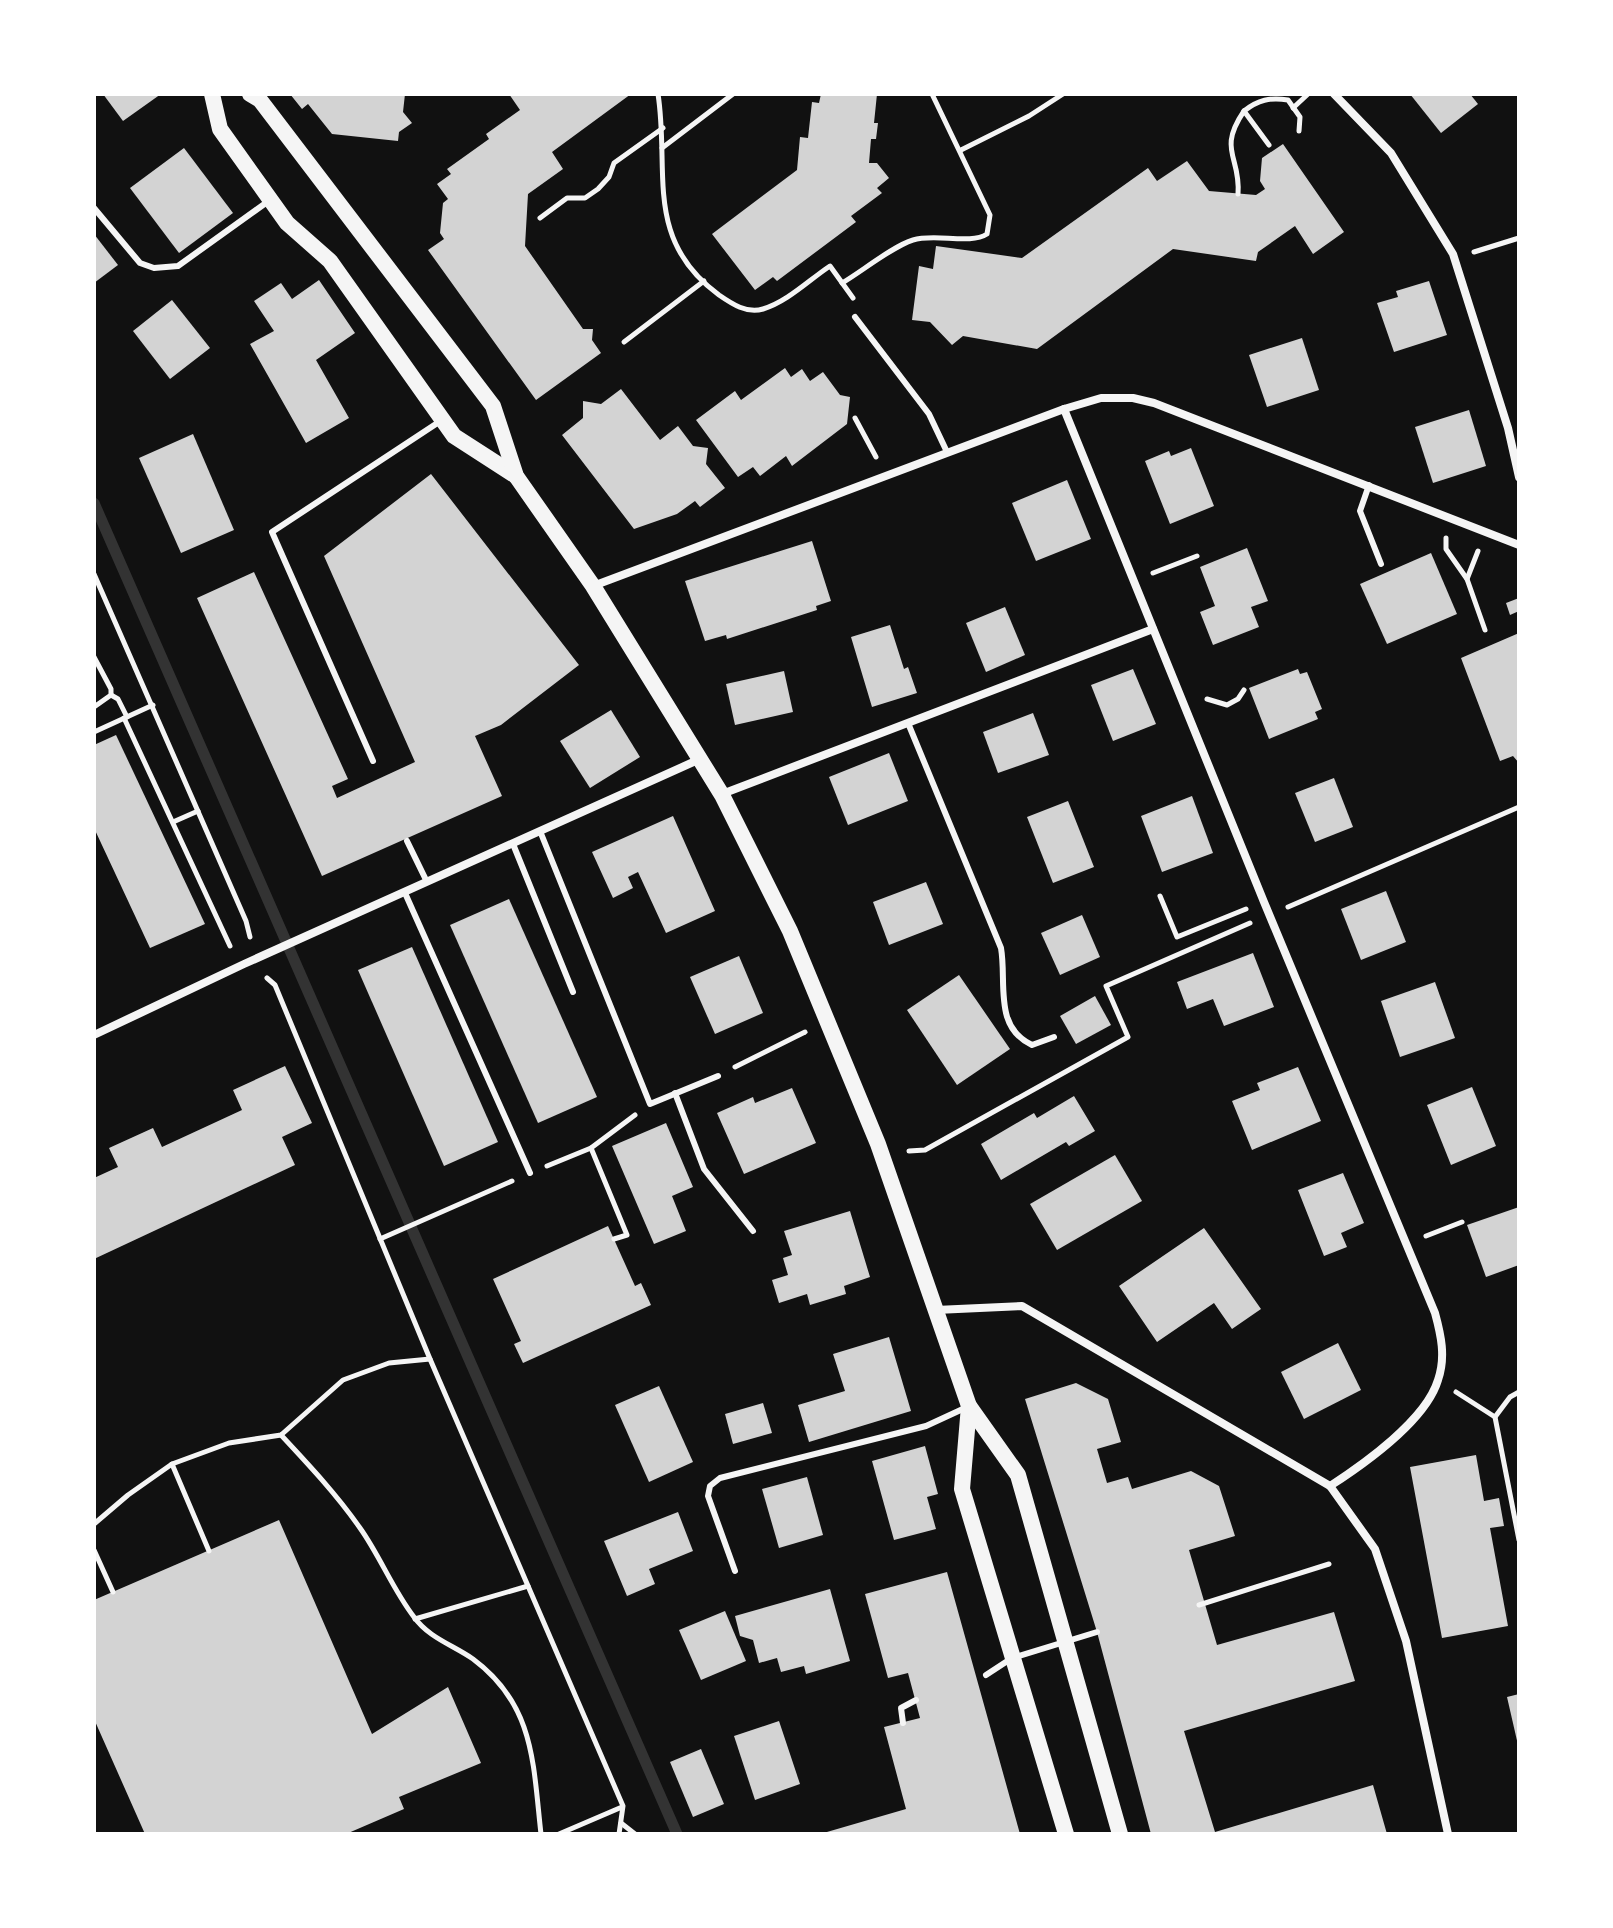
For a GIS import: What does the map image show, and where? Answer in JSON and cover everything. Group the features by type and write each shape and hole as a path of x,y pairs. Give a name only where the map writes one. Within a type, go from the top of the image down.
{"main road":[{"path":"212,94 220,129 270,200 287,223 330,261 454,436 516,476"},
{"path":"250,94 260,100 493,406 516,476 593,586 722,795 790,931 878,1144 969,1406 1018,1475 1120,1834"},
{"path":"969,1406 962,1489 1066,1834"}],"street":[{"path":"1334,94 1391,153 1454,258 1508,428 1519,477"},
{"path":"593,586 947,452 1101,398 1133,398 1154,403 1519,545"},
{"path":"1064,409 1435,1313 1443,1345 1438,1381 1415,1418 1361,1466 1330,1486"},
{"path":"722,795 1153,629"},
{"path":"94,1035 266,954 700,759"},
{"path":"936,1310 1022,1306 1330,1486 1375,1549 1406,1641 1448,1834"}],"lane":[{"path":"94,208 140,263 154,268 178,266 270,200"},
{"path":"855,317 929,414 947,452"},
{"path":"373,761 272,532 442,420"},
{"path":"1369,485 1360,511 1381,564"},
{"path":"908,723 1001,948 1005,971 1002,1002 1010,1025 1021,1040 1032,1045 1054,1037"},
{"path":"540,831 650,1104 718,1076"},
{"path":"407,841 427,882"},
{"path":"513,844 573,992"},
{"path":"405,893 530,1173"},
{"path":"675,1093 704,1169 753,1231"},
{"path":"735,1571 708,1496 710,1486 720,1478 926,1426 969,1406"},
{"path":"986,1675 1012,1658 1097,1632"},
{"path":"903,1723 901,1708 916,1700"}],"path":[{"path":"658,94 663,128 663,206 684,260 727,300 747,311 774,305 830,266 855,301 855,317"},
{"path":"662,148 733,94"},
{"path":"842,283 911,240 936,236 980,238 987,234 990,215 932,94"},
{"path":"961,150 1029,116 1063,94"},
{"path":"1293,108 1308,94"},
{"path":"1238,194 1239,174 1230,146 1232,133 1244,111 1261,100 1288,100 1300,117 1299,131"},
{"path":"1244,111 1269,145"},
{"path":"540,218 567,198 585,198 598,189 609,177 614,163 663,128"},
{"path":"1454,258 1519,238"},
{"path":"624,342 704,281"},
{"path":"855,418 873,450"},
{"path":"1467,579 1480,547"},
{"path":"1446,549 1467,579 1485,630"},
{"path":"1134,581 1197,556"},
{"path":"94,574 246,921 251,942"},
{"path":"94,657 111,689 111,695"},
{"path":"1195,693 1219,705 1227,705 1238,699 1244,690"},
{"path":"94,707 111,695"},
{"path":"111,695 118,699 232,950"},
{"path":"94,732 153,705"},
{"path":"1280,910 1519,807"},
{"path":"173,822 198,811"},
{"path":"1160,896 1177,937 1264,902"},
{"path":"908,1151 925,1150 1128,1037 1106,986 1258,919"},
{"path":"266,977 275,985 430,1359 623,1806 619,1834"},
{"path":"718,1076 726,1080 732,1091 740,1088 734,1067 798,1037 826,1017"},
{"path":"614,1239 627,1235 591,1148 650,1104"},
{"path":"380,1239 438,1213"},
{"path":"1406,1245 1462,1222"},
{"path":"94,1524 172,1464 229,1443 281,1435 343,1380 389,1363 430,1359"},
{"path":"1438,1381 1495,1417 1519,1540"},
{"path":"1495,1417 1510,1397 1519,1392"},
{"path":"281,1435 328,1486 361,1529 415,1619 435,1638 471,1658 492,1675 509,1697 527,1729 541,1834"},
{"path":"172,1464 209,1551"},
{"path":"94,1550 113,1592"},
{"path":"1199,1605 1329,1564"},
{"path":"415,1619 528,1586"},
{"path":"559,1834 623,1806"},
{"path":"621,1823 635,1834"}],"building":[{"path":"103,94 161,94 123,121"},
{"path":"290,94 405,94 403,112 412,123 399,132 398,141 332,134 308,104 302,109"},
{"path":"509,94 631,94 552,152 563,169 528,194 525,246 583,329 593,329 592,340 601,353 536,400 428,250 444,239 440,233 443,203 448,199 437,184 451,174 447,169 489,139 486,134 520,110"},
{"path":"821,94 877,94 874,123 878,123 876,139 871,139 869,163 877,163 889,178 877,188 882,193 851,216 856,222 777,281 773,277 755,290 712,234 797,170 800,137 808,138 812,102 819,103"},
{"path":"1410,94 1470,94 1478,104 1441,133"},
{"path":"1283,144 1344,232 1313,254 1295,226 1258,252 1256,261 1173,249 1037,349 963,336 952,345 930,322 912,320 919,266 933,269 936,246 1022,258 1148,168 1157,181 1187,161 1209,191 1256,195 1265,189 1260,181 1262,158"},
{"path":"184,148 233,213 179,253 130,188"},
{"path":"94,234 118,265 94,283"},
{"path":"319,280 355,333 316,360 349,418 306,443 250,344 274,331 254,301 281,283 292,299"},
{"path":"1429,281 1447,335 1394,352 1377,303 1398,297 1396,291"},
{"path":"172,300 210,348 170,379 133,331"},
{"path":"1302,338 1319,390 1267,407 1249,355"},
{"path":"785,368 791,377 802,369 810,381 823,372 840,395 850,397 847,424 792,466 786,456 760,476 753,467 738,477 696,420 735,391 741,400"},
{"path":"621,389 660,440 678,426 693,446 708,448 706,464 725,488 700,507 695,501 677,514 634,529 562,435 583,418 583,401 601,404"},
{"path":"1469,410 1486,466 1433,483 1415,427"},
{"path":"193,434 234,530 181,553 139,458"},
{"path":"1191,448 1214,506 1170,524 1145,461 1169,451 1171,456"},
{"path":"431,474 579,665 501,725 475,736 502,796 322,876 197,598 254,572 348,779 332,786 337,798 415,762 324,556"},
{"path":"1067,480 1091,539 1036,561 1012,503"},
{"path":"812,541 831,601 816,606 817,610 727,639 726,635 705,641 685,581"},
{"path":"1247,548 1268,601 1251,607 1259,627 1213,645 1200,612 1215,606 1200,567"},
{"path":"1431,553 1457,614 1387,644 1360,584"},
{"path":"1519,598 1519,611 1510,615 1506,603"},
{"path":"1005,607 1025,655 986,672 966,623"},
{"path":"890,625 904,669 908,667 917,693 872,707 851,637"},
{"path":"1519,633 1519,763 1513,756 1500,761 1461,658"},
{"path":"1133,669 1156,724 1113,741 1091,685"},
{"path":"1298,669 1300,674 1307,672 1322,709 1315,712 1318,719 1269,739 1249,688"},
{"path":"784,671 793,712 735,725 726,684"},
{"path":"611,710 640,757 590,788 560,741"},
{"path":"1033,713 1049,755 998,773 983,732"},
{"path":"116,735 205,924 150,948 94,828 94,745"},
{"path":"889,753 908,801 848,825 829,777"},
{"path":"1334,778 1353,827 1315,842 1295,793"},
{"path":"1192,796 1213,853 1162,872 1141,816"},
{"path":"1068,801 1094,867 1053,883 1027,817"},
{"path":"673,816 715,911 666,933 638,872 628,877 633,888 613,898 592,852"},
{"path":"926,882 943,924 889,945 873,902"},
{"path":"1386,891 1406,942 1361,960 1341,909"},
{"path":"509,899 597,1097 538,1123 450,925"},
{"path":"1082,915 1100,957 1060,975 1041,933"},
{"path":"412,947 498,1142 444,1166 358,970"},
{"path":"1253,953 1274,1007 1224,1026 1213,999 1187,1009 1177,982"},
{"path":"739,956 763,1013 715,1034 690,977"},
{"path":"959,975 1010,1049 957,1085 907,1010"},
{"path":"1435,982 1455,1038 1400,1057 1381,1001"},
{"path":"1095,996 1111,1025 1076,1044 1060,1016"},
{"path":"285,1066 312,1123 282,1137 295,1165 94,1259 94,1178 118,1167 109,1148 153,1128 162,1147 242,1110 233,1090"},
{"path":"1298,1067 1321,1121 1252,1150 1232,1101 1260,1090 1257,1083"},
{"path":"1472,1087 1496,1146 1451,1165 1427,1105"},
{"path":"792,1088 816,1143 744,1174 717,1113 753,1097 755,1103"},
{"path":"1074,1096 1095,1131 1069,1146 1066,1142 1001,1180 981,1144 1034,1113 1037,1118"},
{"path":"666,1123 693,1187 672,1196 686,1231 654,1244 612,1146"},
{"path":"1115,1155 1142,1201 1057,1250 1030,1204"},
{"path":"1343,1173 1364,1223 1341,1233 1347,1247 1324,1256 1298,1190"},
{"path":"1519,1207 1519,1265 1486,1277 1467,1225"},
{"path":"850,1211 870,1277 844,1286 846,1294 810,1305 807,1294 779,1303 772,1280 788,1275 783,1258 792,1255 784,1231"},
{"path":"608,1226 635,1286 641,1283 651,1305 523,1363 514,1344 521,1341 493,1279"},
{"path":"1204,1228 1261,1309 1232,1329 1214,1303 1157,1342 1119,1286"},
{"path":"889,1337 911,1411 809,1442 798,1405 845,1391 833,1354"},
{"path":"1338,1343 1361,1390 1304,1419 1281,1372"},
{"path":"1076,1383 1108,1399 1121,1442 1097,1449 1107,1483 1128,1477 1132,1489 1191,1471 1219,1486 1235,1536 1189,1550 1217,1645 1334,1612 1355,1681 1184,1731 1215,1832 1373,1785 1387,1834 1151,1834 1097,1632 1025,1399"},
{"path":"659,1386 693,1462 649,1482 615,1405"},
{"path":"763,1403 772,1433 733,1444 725,1414"},
{"path":"925,1446 938,1494 927,1497 936,1529 894,1540 872,1461"},
{"path":"1476,1455 1484,1501 1499,1498 1504,1526 1490,1528 1508,1626 1442,1638 1410,1467"},
{"path":"807,1477 823,1535 779,1548 762,1489"},
{"path":"678,1512 693,1551 649,1569 655,1584 627,1596 604,1541"},
{"path":"279,1520 372,1734 448,1687 481,1763 399,1797 404,1809 346,1834 145,1834 94,1719 94,1600"},
{"path":"947,1572 1020,1834 820,1834 906,1809 884,1727 920,1718 908,1673 888,1678 865,1594"},
{"path":"830,1589 850,1661 806,1674 804,1666 781,1672 777,1658 759,1663 753,1640 740,1636 735,1616"},
{"path":"725,1611 746,1661 701,1680 679,1630"},
{"path":"1519,1694 1519,1745 1518,1745 1507,1697"},
{"path":"779,1721 800,1784 755,1800 734,1736"},
{"path":"701,1749 724,1804 693,1817 670,1762"}],"waterway":[{"path":"94,503 677,1834"}]}
